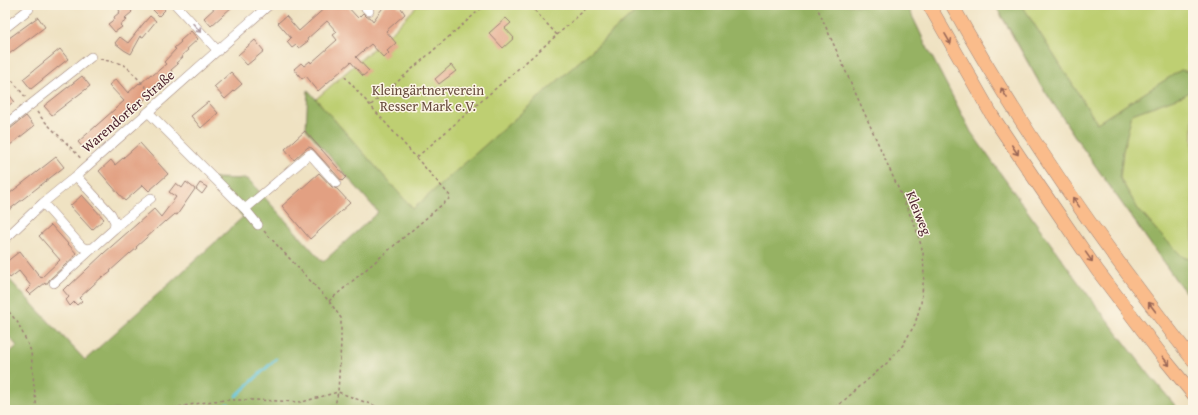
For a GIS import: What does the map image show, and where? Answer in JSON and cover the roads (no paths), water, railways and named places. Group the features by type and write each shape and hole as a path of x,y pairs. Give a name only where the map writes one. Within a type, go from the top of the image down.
{"highway":[{"path":"928,5 994,116 1040,187 1102,276 1166,361 1193,394"},
{"path":"952,5 1011,105 1058,176 1115,257 1193,360"}],"street":[{"path":"176,5 218,51"},
{"name":"Warendorfer Straße","path":"5,238 269,5"},
{"path":"5,28 29,8"},
{"path":"5,126 75,68 91,57"},
{"path":"148,112 245,209 258,225"},
{"path":"245,209 310,154 336,183"},
{"path":"76,176 111,214 115,222 114,229"},
{"path":"54,283 92,248 151,198"},
{"path":"43,203 82,247 87,249 92,248"}],"waterway":[{"path":"236,396 276,359"},
{"path":"221,410 228,404"}],"park label":[{"name":"Kleingärtnerverein Resser Mark e.V.","path":"428,98"}]}
